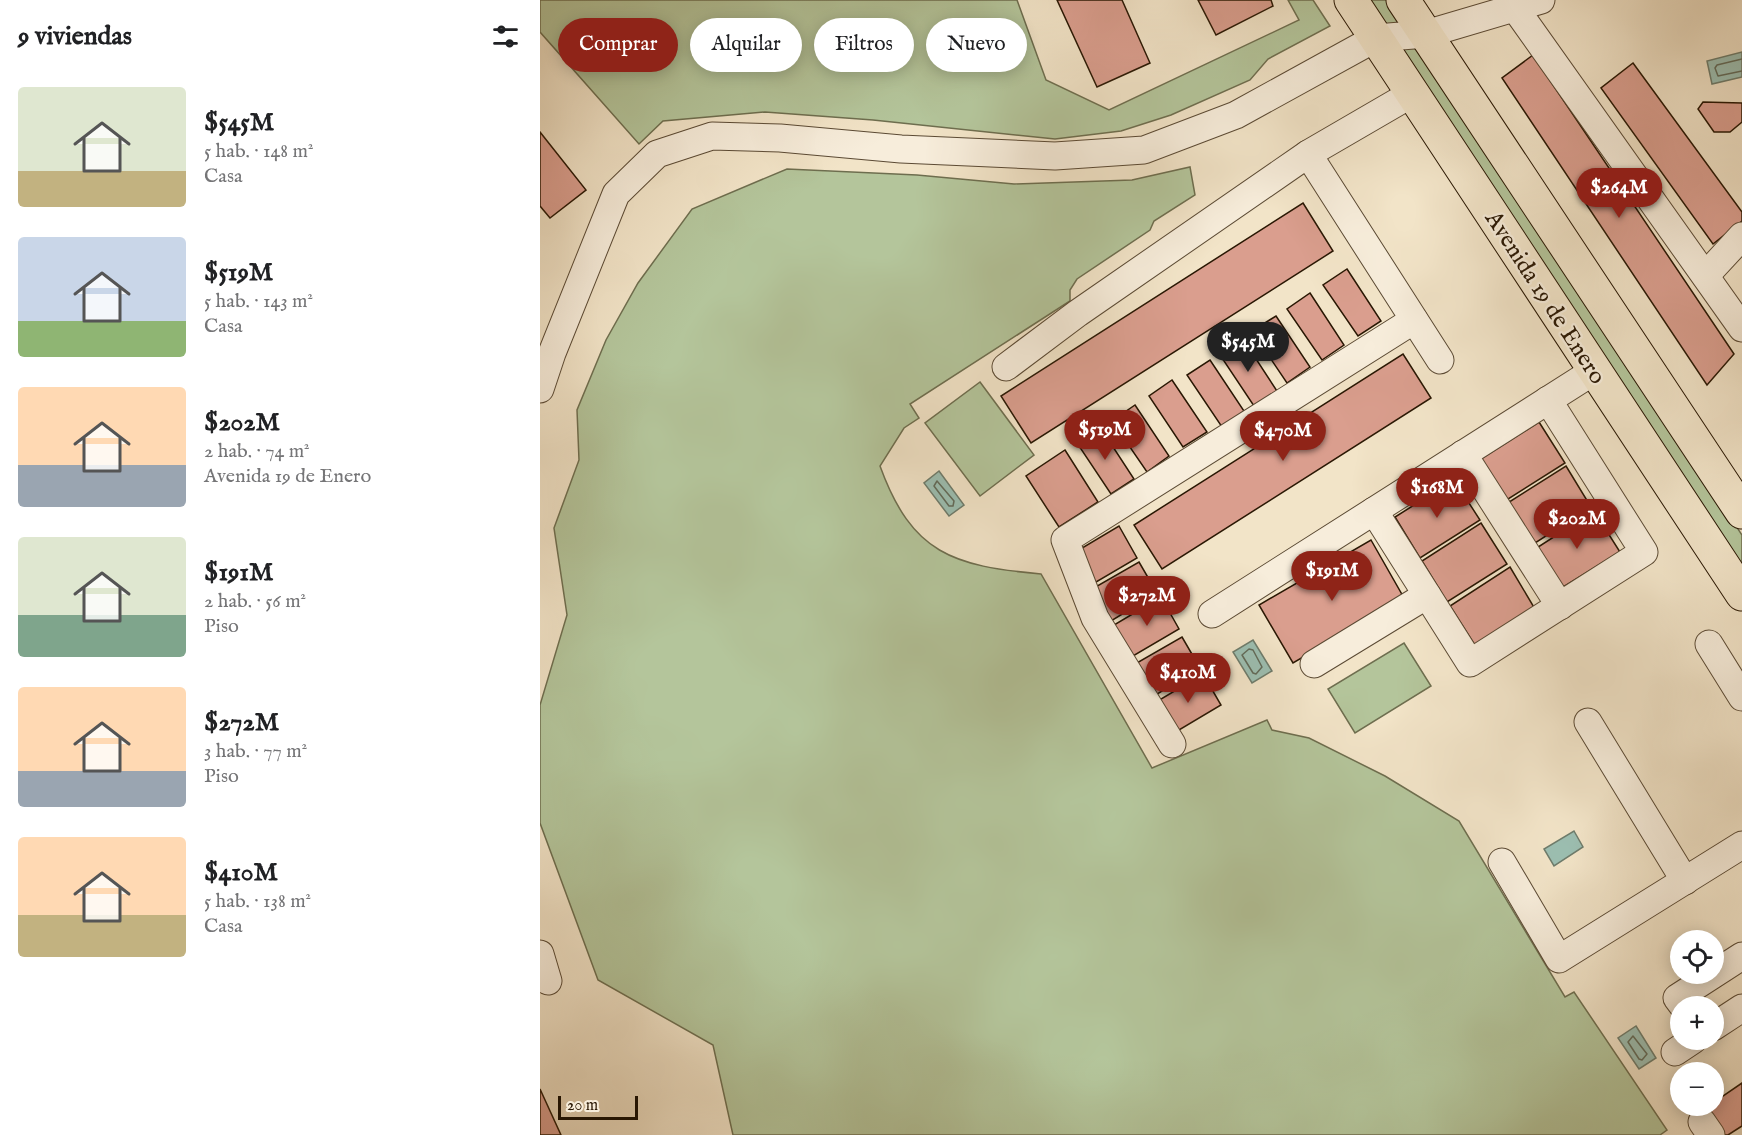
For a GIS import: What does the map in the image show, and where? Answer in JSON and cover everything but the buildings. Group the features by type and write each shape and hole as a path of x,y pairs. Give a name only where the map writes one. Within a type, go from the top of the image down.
{"main road":[{"name":"Avenida 19 de Enero","path":"1351,0 1742,594"},
{"name":"Avenida 19 de Enero","path":"1403,0 1742,512"}],"street":[{"path":"540,389 552,353 616,194 657,154 712,136 780,138 901,149 1044,156 1144,150 1236,115 1376,38 1426,34 1541,0"},
{"path":"1515,8 1707,275 1742,328"},
{"path":"1006,367 1078,313 1308,154 1413,93"},
{"path":"1308,154 1440,360"},
{"path":"1707,275 1742,236"},
{"path":"1172,744 1095,618 1065,540 1414,320"},
{"path":"1212,614 1594,371"},
{"path":"1374,511 1470,663 1560,606 1644,552 1548,400"},
{"path":"1464,454 1560,606"},
{"path":"1314,664 1427,595"},
{"path":"1709,644 1742,697"},
{"path":"1588,722 1685,881"},
{"path":"1502,862 1559,959 1742,845"},
{"path":"540,954 548,981"},
{"path":"1680,996 1742,956"},
{"path":"1724,1019 1742,1008"}],"shaded area":[{"path":"540,0 1017,0 1024,18 926,18 926,72 1027,72 1027,28 1046,80 1109,110 1299,20 1288,0 1313,0 1330,26 1268,59 1250,80 1171,115 1121,131 1055,139 873,120 765,112 663,121 639,144 575,72 678,72 678,18 558,18 558,52 540,32"},
{"path":"1368,0 1388,0 1742,535 1742,570"},
{"path":"1190,167 1195,195 1154,221 1150,230 1077,279 1070,290 1070,301 910,404 919,418 904,428 880,466 892,496 906,519 922,537 940,550 960,560 983,566 1041,574 1152,768 1267,720 1272,730 1309,738 1385,776 1459,821 1565,997 1574,992 1667,1130 1660,1135 733,1135 713,1045 598,980 540,823 540,705 567,615 554,528 579,460 577,410 606,340 638,283 692,209 787,169 917,175 1014,184 1132,180"},
{"path":"980,382 1034,455 980,496 925,423"},
{"path":"1404,643 1431,686 1355,733 1328,689"}],"water":[{"path":"1742,52 1742,77 1712,84 1707,61"},
{"path":"939,471 964,505 949,516 924,483"},
{"path":"1253,640 1272,671 1252,683 1233,652"},
{"path":"1574,831 1583,847 1554,866 1544,849"},
{"path":"1636,1026 1656,1058 1639,1069 1618,1038"}]}
